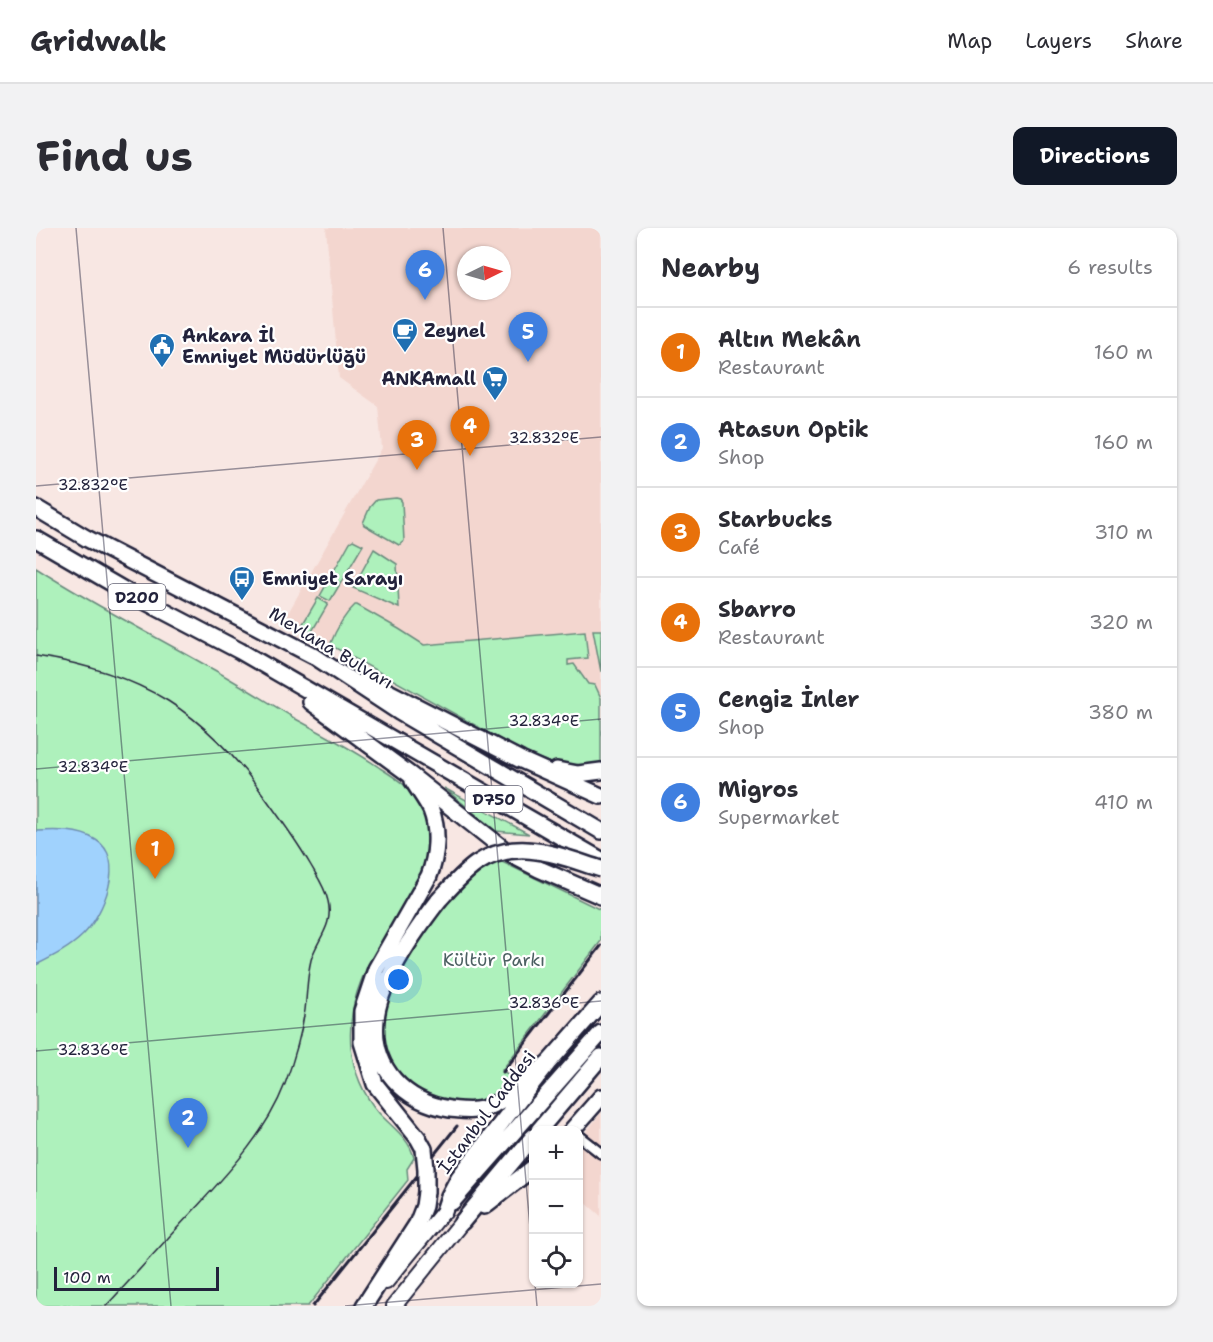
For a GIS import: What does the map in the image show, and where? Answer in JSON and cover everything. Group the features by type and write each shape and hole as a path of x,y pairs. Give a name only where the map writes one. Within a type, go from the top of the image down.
{"highway":[{"name":"Mevlana Bulvarı","path":"36,508 87,538 314,656 399,712 601,831"},
{"name":"D200","path":"36,539 129,593 240,651 388,737"},
{"path":"240,651 409,774 431,810 436,828 434,861 429,876 376,969 362,1011 362,1042 375,1084 418,1138 424,1149 426,1169 424,1206 417,1224 365,1306"},
{"path":"314,656 522,760 601,796"},
{"name":"D750","path":"388,737 601,860"},
{"path":"522,760 578,774 601,771"},
{"name":"D750","path":"409,774 510,854 601,896"},
{"path":"549,1062 512,1092 487,1107 472,1111 427,1104 401,1087 384,1065 377,1044 375,1022 377,1013 397,962 419,927 439,900 476,864 502,852 537,850 601,869"},
{"name":"İstanbul Caddesi","path":"444,1211 459,1177 549,1062 601,1003"},
{"path":"444,1211 601,1033"},
{"path":"543,1126 601,1057"},
{"path":"576,1126 601,1097"},
{"path":"462,1222 529,1143"},
{"path":"462,1222 529,1172"}],"main road":[{"name":"İstanbul Caddesi","path":"365,1306 444,1211"},
{"path":"394,1306 462,1222"}],"street":[{"path":"583,1138 601,1153"}],"shaded area":[{"path":"326,228 601,228 601,765 541,760 527,754 284,620 382,448 378,406 339,378"},
{"path":"601,1113 601,1216 583,1200 583,1136"}],"green space":[{"path":"396,498 402,502 404,541 399,545 363,523 376,500"},
{"path":"353,540 363,545 330,601 320,596"},
{"path":"374,549 397,564 399,608 353,588"},
{"path":"36,568 370,761 403,784 418,802 425,816 429,848 425,865 415,887 366,970 353,1006 351,1026 352,1056 364,1090 373,1106 405,1139 414,1158 407,1169 408,1180 308,1306 36,1306"},
{"path":"318,598 328,604 311,633 301,627"},
{"path":"355,605 424,645 585,631 588,658 568,660 568,665 574,664 588,684 595,685 601,698 601,765 582,768 557,765 527,754 330,645 340,624"},
{"path":"593,630 601,630 601,672"},
{"path":"444,788 529,834 496,831"},
{"name":"Kültür Parkı","path":"498,860 601,910 601,941 502,1070 515,1080 484,1100 463,1103 446,1102 416,1088 402,1078 392,1065 385,1050 382,1034 384,1014 400,969 428,925 460,889"}],"water":[{"path":"36,831 75,832 89,836 105,849 110,860 111,873 104,901 91,926 72,944 36,965"}],"tram line":[{"path":"36,656 88,667 121,678 168,701 206,730 250,777 292,835 323,886 329,910 327,925 311,960 305,1010 294,1057 285,1084 267,1120 232,1168 106,1306"}],"railway":[{"path":"503,1072 601,946"},
{"path":"313,1306 457,1126"}],"place":[{"name":"Migros","path":"425,300"},
{"name":"Zeynel","path":"405,354"},
{"name":"Cengiz İnler","path":"528,362"},
{"name":"Ankara İl Emniyet Müdürlüğü","path":"162,369"},
{"name":"ANKAmall","path":"495,402"},
{"name":"Sbarro","path":"470,456"},
{"name":"Starbucks","path":"417,470"},
{"name":"Emniyet Sarayı","path":"242,602"},
{"name":"Altın Mekân","path":"155,879"},
{"name":"Atasun Optik","path":"188,1148"}]}
